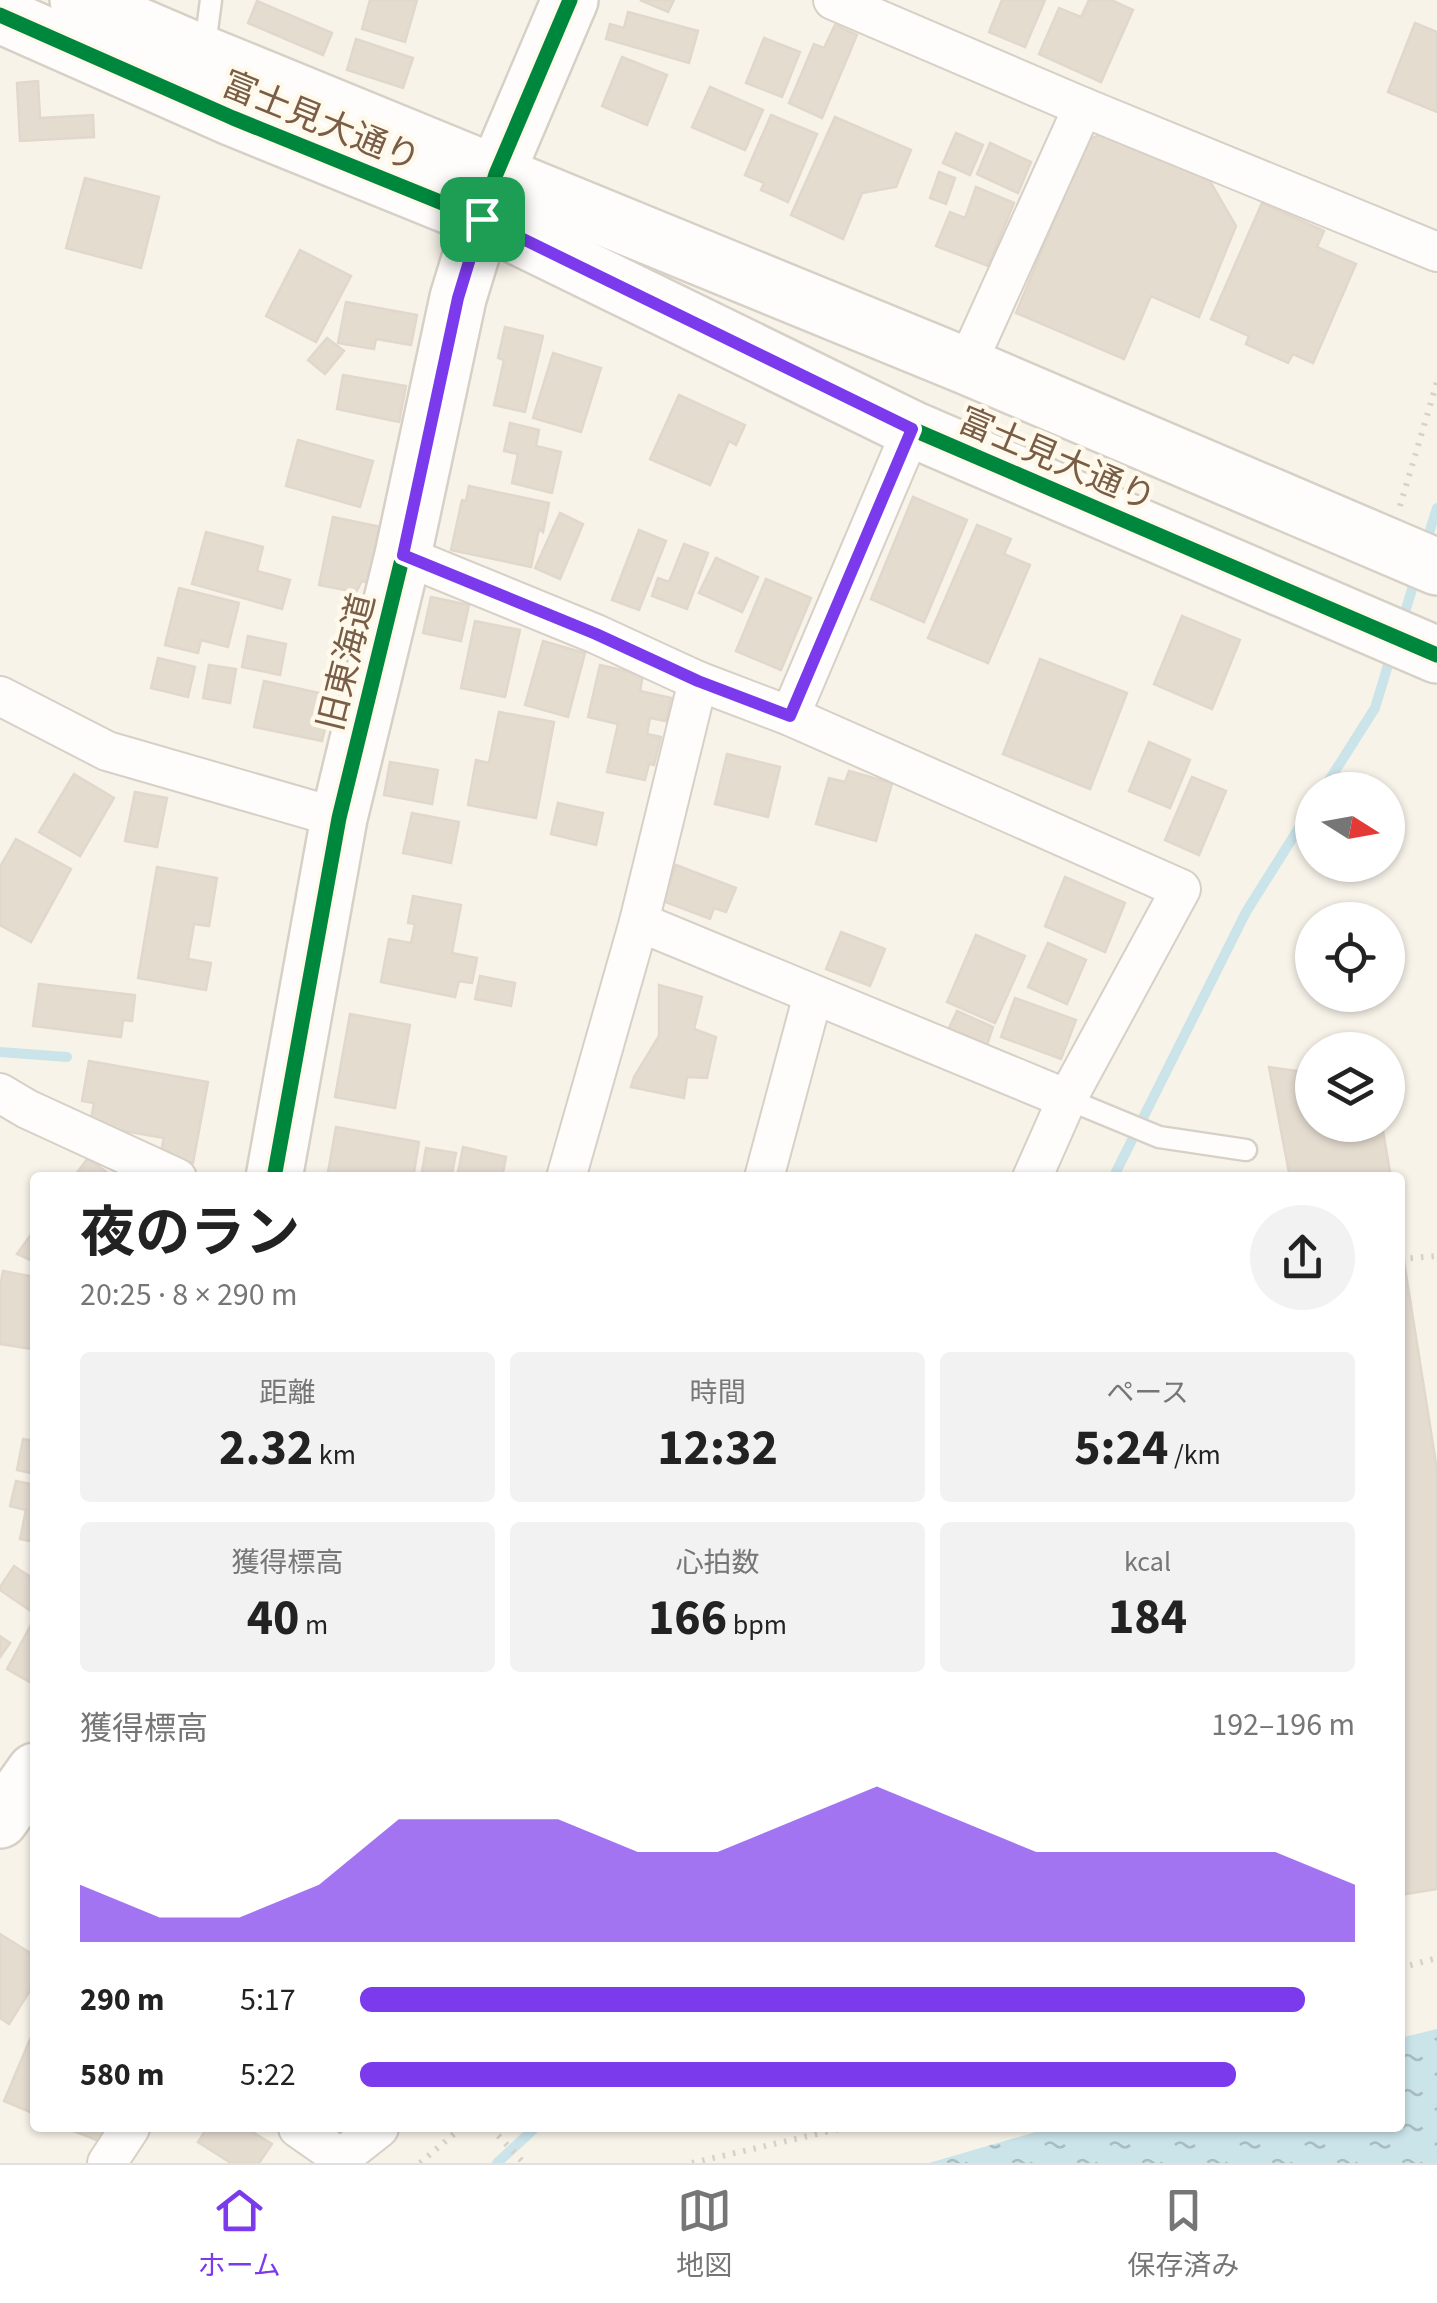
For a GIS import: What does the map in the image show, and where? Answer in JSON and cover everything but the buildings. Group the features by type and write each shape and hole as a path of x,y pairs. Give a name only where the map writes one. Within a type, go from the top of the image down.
{"street":[{"name":"富士見大通り","path":"78,0 204,54 489,196 912,429 1437,655"},
{"name":"旧東海道","path":"275,1172 339,818 403,555 458,298 489,196 570,0"},
{"path":"849,4 1083,107 1437,252"},
{"name":"富士見大通り","path":"0,16 233,118 489,196 966,366 1413,556"},
{"path":"966,366 1083,107"},
{"path":"790,716 912,429"},
{"path":"403,555 596,634 698,681 790,716 1181,889 1067,1099 1035,1172"},
{"path":"568,1172 639,922 698,681"},
{"path":"0,696 107,751 339,818"},
{"path":"639,922 1067,1099"},
{"path":"766,1172 813,995"},
{"path":"0,1093 164,1172"},
{"path":"0,1820 30,1778"},
{"path":"107,2163 127,2132"},
{"path":"304,2132 341,2158 374,2132"}],"lane":[{"path":"204,54 211,0"},
{"path":"1067,1099 1159,1138 1246,1150"}],"path":[{"path":"1413,556 1437,382"},
{"path":"1405,1259 1437,1256"},
{"path":"1405,1967 1437,1958"},
{"path":"420,2163 456,2132"},
{"path":"496,2132 524,2163"},
{"path":"692,2163 827,2132"}],"water":[{"path":"1437,2029 1437,2163 929,2163 1035,2132 1405,2132 1405,2037"}],"waterway":[{"path":"1425,546 1437,508"},
{"path":"1402,622 1416,576"},
{"path":"1334,772 1375,708 1392,652"},
{"path":"1116,1172 1246,912 1295,834"},
{"path":"0,1052 67,1057"},
{"path":"497,2163 531,2132"}],"cycle path":[{"path":"275,1172 339,818 403,555 458,298 496,174 570,0"},
{"path":"0,15 233,118 482,219 912,429 1437,655"}],"route":[{"path":"482,219 912,429 790,716 698,681 596,634 403,555 458,298 482,219"}]}
